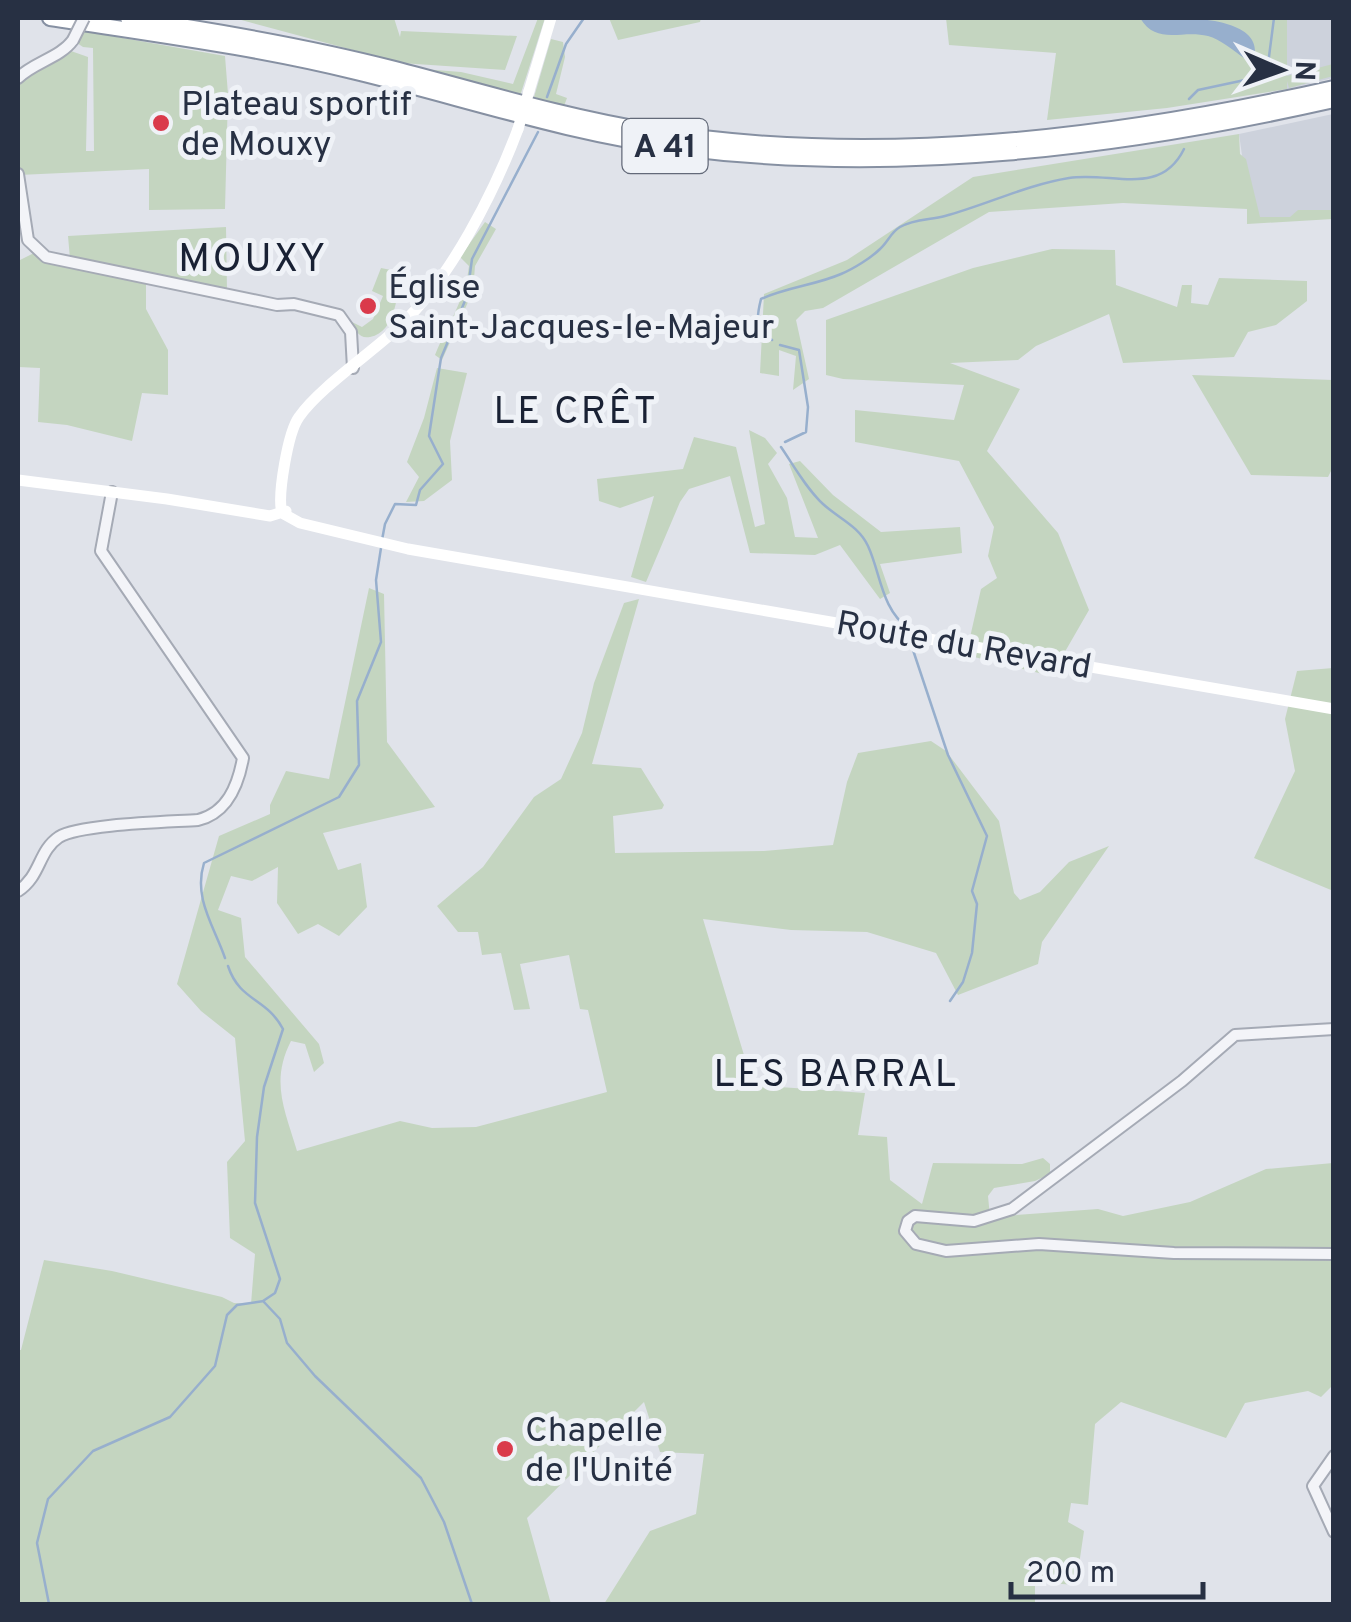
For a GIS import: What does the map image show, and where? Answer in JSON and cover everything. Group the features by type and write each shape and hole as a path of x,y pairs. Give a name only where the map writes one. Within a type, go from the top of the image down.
{"highway":[{"name":"A 41","path":"50,18 317,62 603,135 749,155 890,158 1048,148 1166,134 1334,100"},
{"name":"A 41","path":"128,18 326,52 605,123 750,143 906,145 1038,137 1194,116 1334,88"}],"main road":[{"path":"284,512 281,498 298,417 406,321 488,200 518,129 551,18"},
{"name":"Route du Revard","path":"18,480 236,512 270,516 284,512 310,524 382,543 463,559 524,562 593,580 1334,709"}],"street":[{"path":"18,78 30,66 63,50 84,18"},
{"path":"18,174 28,240 46,257 339,316 350,332 353,368"},
{"path":"18,891 32,881 50,845 62,835 198,820 216,814 229,800 242,767 243,758 101,551 112,492"},
{"path":"1334,1029 1235,1035 1182,1081 1012,1209 974,1221 914,1216 905,1231 916,1244 946,1251 1039,1244 1174,1253 1334,1254"},
{"path":"1334,1456 1313,1486 1334,1532"}],"shaded area":[{"path":"1287,18 1333,18 1333,78 1287,89"},
{"path":"1333,114 1333,217 1251,219 1239,134"}],"green space":[{"path":"234,18 394,18 400,37 401,31 517,36 505,70 401,63"},
{"path":"538,18 545,18 520,96 423,69 461,72 513,84"},
{"path":"609,18 701,18 700,22 618,40"},
{"path":"946,18 1287,18 1287,76 1333,64 1333,76 1289,88 1287,81 1287,89 1167,108 1047,120 1056,53 949,45"},
{"path":"83,31 225,56 225,209 149,210 149,169 19,175 19,80 29,69 71,51 88,57 86,151 94,151 93,48 77,43"},
{"path":"551,39 563,42 565,57 556,94 567,98 564,106 534,97"},
{"path":"1239,134 1240,154 1246,159 1260,217 1290,217 1298,210 1333,210 1333,219 1247,224 1247,209 1123,203 989,212 823,308 805,311 796,320 809,379 793,390 796,356 779,350 779,376 760,373 764,294 847,260 973,177"},
{"path":"485,222 496,229 475,266 473,291 442,360 435,355 467,279 469,266 460,257"},
{"path":"226,227 227,291 146,283 146,309 168,350 168,395 142,393 132,441 38,422 40,368 18,367 18,261 34,253 70,259 68,236"},
{"path":"1052,249 1115,250 1116,285 1177,307 1182,285 1192,285 1191,303 1208,305 1219,278 1307,281 1307,301 1276,325 1248,332 1234,357 1123,363 1109,314 1036,346 1018,360 950,363 1020,389 987,451 1058,533 1089,610 1051,676 966,655 981,589 997,578 988,556 994,527 959,461 855,442 855,410 954,420 964,385 826,375 826,320 973,268"},
{"path":"381,268 401,272 394,310 386,328 379,334 363,337 352,322 362,327 373,319 383,296 372,291"},
{"path":"437,368 467,373 450,441 452,480 424,501 406,502 419,477 407,462"},
{"path":"1192,375 1333,380 1333,467 1328,477 1251,475"},
{"path":"749,430 765,438 777,453 768,464 787,498 795,537 818,538 789,464 800,461 833,495 881,532 960,527 962,553 880,564 890,593 880,599 840,545 815,555 750,553 730,476 689,489 646,582 631,577 654,496 620,508 599,501 597,479 683,469 694,437 736,447 755,527 765,524"},
{"path":"369,588 384,594 387,742 435,807 323,833 338,870 361,863 367,907 339,936 318,924 298,934 277,903 278,867 252,881 231,876 218,910 241,918 245,957 319,1044 324,1063 314,1072 305,1044 291,1041 281,1070 284,1109 297,1151 400,1121 432,1128 476,1127 607,1092 588,1010 580,1009 569,955 520,964 530,1009 514,1010 501,953 482,955 478,932 458,932 437,906 483,867 534,797 561,779 582,733 594,683 624,603 639,599 592,764 641,768 664,805 662,809 613,816 615,853 764,851 833,845 847,782 858,753 931,741 946,751 999,821 1014,893 1020,900 1040,892 1069,862 1109,846 1042,942 1038,964 958,995 936,953 867,932 791,930 703,919 753,1085 865,1093 858,1135 887,1137 890,1180 922,1204 933,1163 1022,1164 1043,1158 1050,1164 1050,1174 1035,1181 994,1188 988,1196 990,1217 1098,1209 1123,1216 1190,1202 1266,1169 1333,1163 1333,1385 1321,1397 1308,1391 1245,1403 1226,1438 1121,1402 1095,1424 1088,1505 1071,1503 1068,1522 1084,1531 1076,1585 1035,1582 1035,1604 604,1604 650,1531 696,1514 704,1454 660,1452 644,1402 527,1518 551,1604 18,1604 18,1350 44,1260 112,1271 251,1304 255,1254 230,1238 227,1162 245,1141 235,1038 201,1011 177,984 219,836 270,814 270,805 286,771 329,779"},
{"path":"1333,668 1331,890 1254,858 1295,771 1285,719 1297,671"}],"water":[{"path":"1140,18 1189,18 1227,24 1252,39 1255,52 1244,58 1208,36 1154,32"}],"waterway":[{"path":"547,97 566,44 584,18"},
{"path":"1189,99 1198,90 1267,72 1274,18"},
{"path":"382,540 395,504 416,505 420,490 443,464 429,436 441,358 467,296 472,259 538,132"},
{"path":"772,340 758,322 761,299 851,269 905,224 945,216 1069,178 1148,178 1174,164 1184,149"},
{"path":"780,345 799,350 808,407 806,432 785,442"},
{"path":"781,447 817,498 864,539 887,601 909,629"},
{"path":"225,958 203,900 204,863 339,797 359,765 357,701 381,642 376,580 381,548"},
{"path":"910,641 948,755 987,836 972,891 977,904 972,953 963,982 950,1001"},
{"path":"228,966 239,987 269,1011 283,1029 264,1087 257,1137 255,1203 280,1279 275,1293 263,1301 280,1319 287,1343 315,1376 421,1478 444,1522 472,1604"},
{"path":"49,1604 37,1543 48,1499 93,1451 170,1417 215,1366 227,1315 237,1305 264,1301"}],"place":[{"name":"Plateau sportif de Mouxy","path":"161,123"},
{"name":"Église Saint-Jacques-le-Majeur","path":"368,306"},
{"name":"Chapelle de l'Unité","path":"505,1449"}],"district":[{"name":"MOUXY","path":"253,257"},
{"name":"LE CRÊT","path":"576,410"},
{"name":"LES BARRAL","path":"836,1073"}]}
